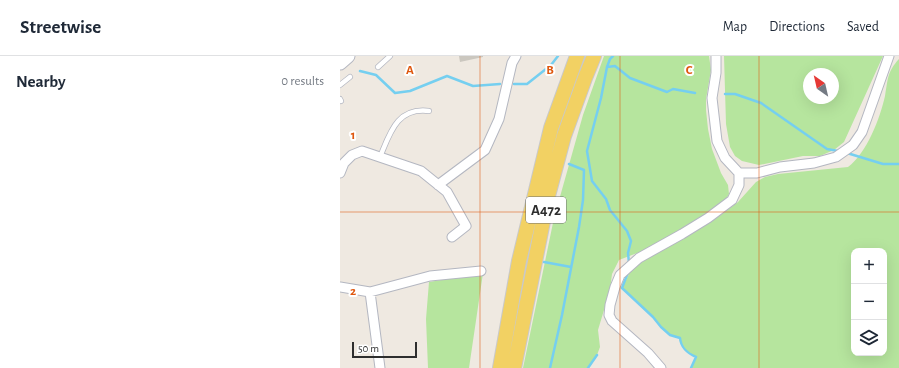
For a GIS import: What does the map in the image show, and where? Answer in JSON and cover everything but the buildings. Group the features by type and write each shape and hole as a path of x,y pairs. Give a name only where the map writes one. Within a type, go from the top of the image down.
{"main road":[{"path":"340,63 348,56"},
{"name":"A472","path":"500,368 520,261 551,128 577,56"},
{"name":"A472","path":"514,368 548,196 564,136 594,56"}],"street":[{"path":"438,185 485,150 499,119 512,63 516,56"},
{"path":"661,368 648,353 612,321 609,315 610,305 620,275 639,258 682,234 732,200 739,185 739,173 725,158 717,141 712,98 716,73 716,56"},
{"path":"739,173 757,173 780,167 814,163 836,157 853,145 862,132 889,56"},
{"path":"340,173 344,163 352,155 362,151 421,171 447,192 466,226 452,237"},
{"path":"340,287 370,292 430,276 481,271"},
{"path":"370,292 380,368"}],"lane":[{"path":"378,67 390,56"},
{"path":"340,85 350,77"},
{"path":"380,157 391,129 398,121 409,113 419,110 429,111"}],"green space":[{"path":"604,56 709,56 711,70 706,99 708,129 712,149 721,173 728,185 729,194 725,201 687,228 645,250 619,260 612,274 610,290 598,330 600,347 597,355 588,368 523,368 554,218 583,115"},
{"path":"724,56 883,56 844,142 834,150 820,156 803,156 759,165 742,161 735,156 730,147 726,124"},
{"path":"899,59 899,368 691,368 696,357 685,350 680,338 670,335 622,288 630,272 649,257 689,235 722,214 738,202 756,182 765,177 778,174 848,167 861,153 872,134 883,105 892,68"},
{"path":"483,273 469,368 428,368 426,319 429,282"}],"waterway":[{"path":"514,84 527,84 551,65 558,56"},
{"path":"613,56 607,67 601,98 587,151 592,181 606,199 610,210 627,231 631,241 628,253 629,263"},
{"path":"607,67 615,66 630,78 667,92 673,89 695,93"},
{"path":"360,71 376,75 395,93 410,91 447,76 473,86 500,84"},
{"path":"725,94 735,94 761,103 827,149 838,151"},
{"path":"847,153 883,164 899,164"},
{"path":"550,368 562,315 583,200 584,170 569,164"},
{"path":"544,262 571,267"},
{"path":"629,270 622,288 670,335 680,338 685,350 696,357 691,368"},
{"path":"588,368 597,355"}]}
